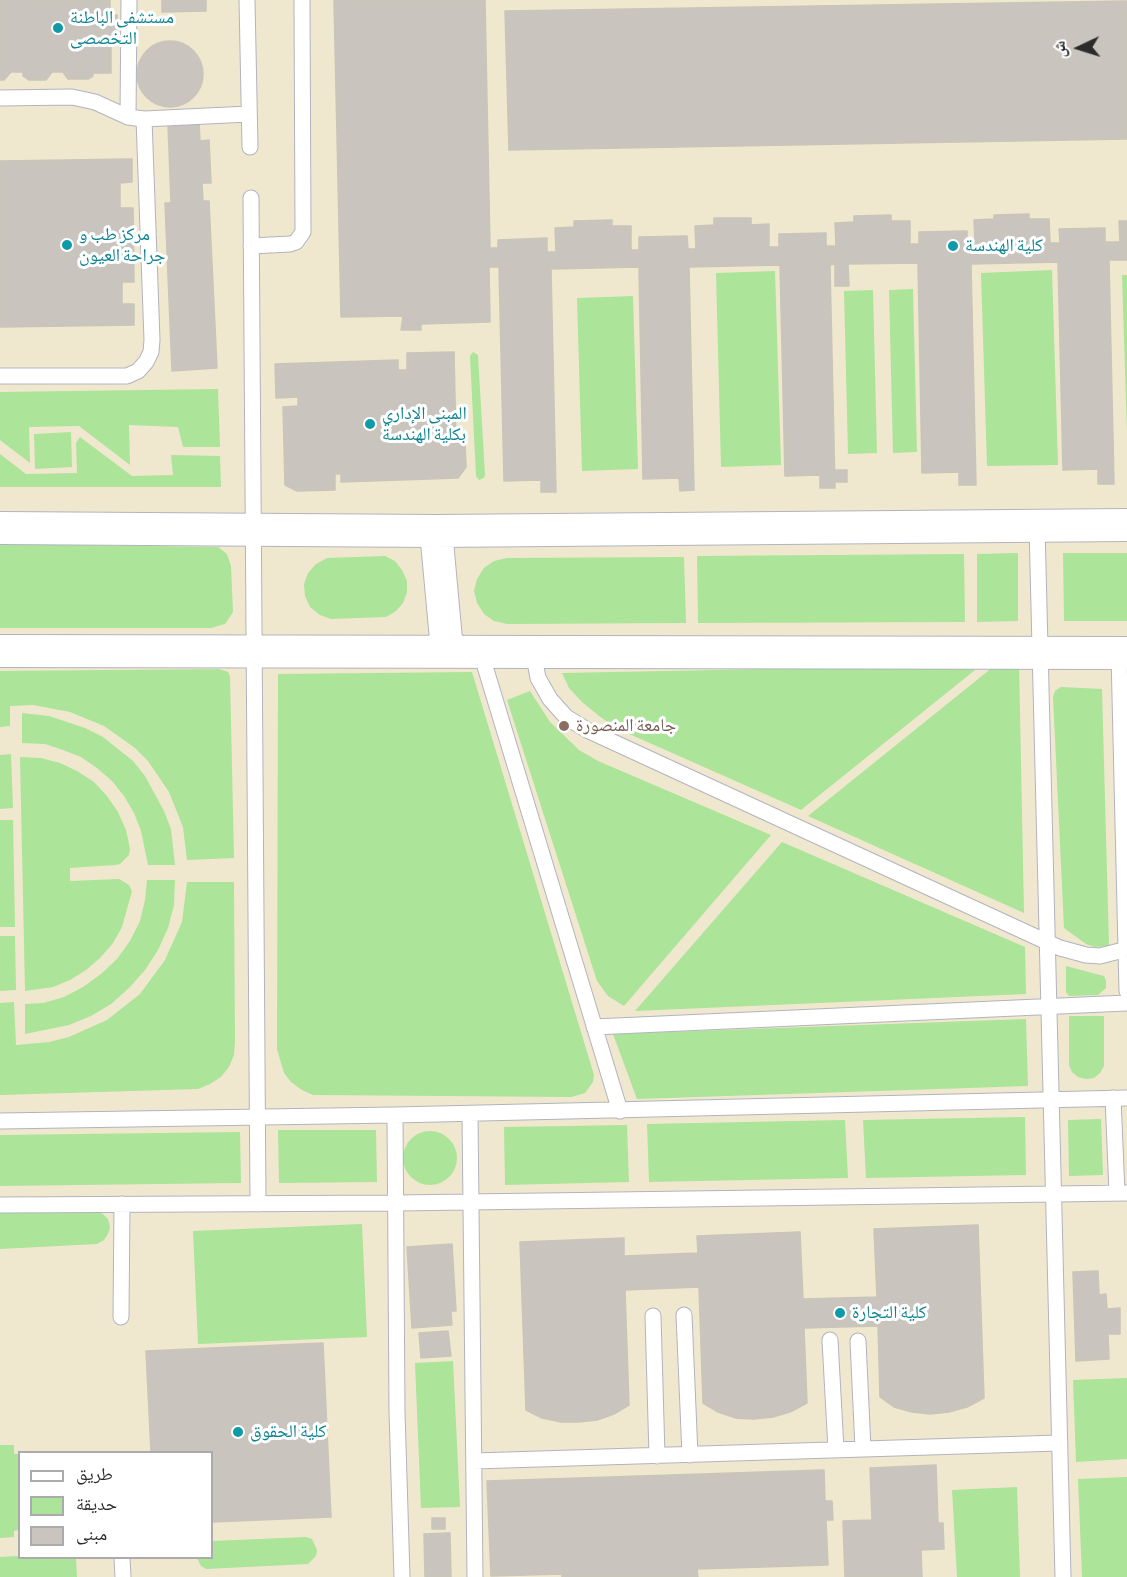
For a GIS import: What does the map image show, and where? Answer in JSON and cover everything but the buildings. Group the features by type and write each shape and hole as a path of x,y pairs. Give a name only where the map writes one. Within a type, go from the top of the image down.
{"street":[{"path":"0,528 436,531 1127,525"},
{"path":"436,531 447,650"},
{"path":"0,651 480,650 1123,653"}],"lane":[{"path":"0,376 127,376 138,371 151,352 129,0"},
{"path":"247,0 250,147"},
{"path":"251,246 290,244 296,242 303,232 302,0"},
{"path":"0,98 72,97 95,102 136,118 249,114"},
{"path":"251,198 258,1204"},
{"path":"1037,526 1042,653 1062,1577"},
{"path":"480,650 620,1111"},
{"path":"533,651 538,678 550,699 566,717 587,730 1060,948 1086,955 1113,954 1126,949"},
{"path":"1123,653 1127,991"},
{"path":"594,1027 1127,1003"},
{"path":"0,1121 620,1111 1120,1098 1122,1193 396,1203 0,1205"},
{"path":"470,1114 475,1577"},
{"path":"395,1115 397,1412 402,1577"},
{"path":"121,1317 122,1204"},
{"path":"684,1315 690,1455"},
{"path":"653,1316 657,1456"},
{"path":"830,1340 836,1450"},
{"path":"858,1341 863,1449"},
{"path":"474,1461 1059,1443"},
{"path":"122,1559 123,1577"}],"shaded area":[{"name":"جامعة المنصورة","path":"0,0 1127,0 1127,1577 0,1577"}],"green space":[{"path":"1052,270 1058,465 987,466 981,273"},
{"path":"775,271 781,465 721,467 716,273"},
{"path":"1122,275 1127,275 1127,433"},
{"path":"913,289 917,452 893,453 889,290"},
{"path":"873,290 877,453 848,454 844,291"},
{"path":"633,296 638,469 582,471 577,298"},
{"path":"473,352 478,355 485,475 479,480 476,476 470,356"},
{"path":"218,389 220,447 183,447 178,427 129,425 130,465 79,426 29,427 30,463 0,440 0,392"},
{"path":"71,432 72,467 35,469 34,434"},
{"path":"80,437 132,476 173,475 171,455 220,456 221,487 0,487 0,454 26,474 77,473 76,443"},
{"path":"0,544 218,547 227,554 231,566 233,612 225,624 211,628 0,628"},
{"path":"1018,553 1018,621 977,622 977,554"},
{"path":"1063,553 1127,553 1127,621 1064,621"},
{"path":"964,554 965,622 698,623 697,556"},
{"path":"385,556 395,561 407,581 407,592 403,603 396,611 386,617 331,619 320,615 310,607 305,596 304,584 308,573 316,564 327,558"},
{"path":"684,557 686,623 507,624 494,621 484,614 477,603 474,591 477,579 484,568 494,561 507,558"},
{"path":"1019,662 1024,913 808,816 998,663"},
{"path":"974,665 975,670 801,810 618,729 582,702 569,688 562,673"},
{"path":"219,669 228,672 230,676 234,858 187,860 183,827 169,792 148,761 135,748 104,726 70,712 33,705 10,706 10,726 0,727 0,671"},
{"path":"472,672 594,1075 593,1082 585,1093 571,1097 313,1095 291,1082 284,1073 277,1049 278,674"},
{"path":"1061,687 1102,689 1109,946 1095,947 1086,944 1064,928 1053,697 1055,691"},
{"path":"530,691 550,722 579,750 598,761 771,835 624,1006 608,996 597,981 507,700"},
{"path":"22,713 49,716 85,728 103,737 133,761 145,776 164,811 171,829 175,865 148,865 141,831 134,813 112,781 97,768 81,757 45,744 22,743"},
{"path":"11,754 13,808 0,809 0,755"},
{"path":"20,757 41,758 60,763 94,782 107,796 126,830 129,855 120,864 70,868 70,881 119,879 129,885 132,891 122,927 113,943 100,958 70,980 53,987 25,991"},
{"path":"0,820 13,820 15,927 0,927"},
{"path":"782,842 1025,947 1026,994 635,1011"},
{"path":"147,880 175,880 174,905 168,928 145,970 111,1004 91,1016 69,1025 25,1034 25,1004 43,1003 64,997 83,987 117,959 130,941 140,921"},
{"path":"187,882 234,882 235,1042 234,1055 229,1067 221,1077 198,1089 0,1095 0,1003 14,1002 16,1045 49,1042 69,1037 107,1020 140,994 165,960 182,922"},
{"path":"0,936 15,936 16,990 0,991"},
{"path":"1066,966 1104,976 1106,988 1098,995 1069,996 1066,992"},
{"path":"1069,1016 1104,1016 1104,1066 1094,1078 1078,1077 1069,1065"},
{"path":"1026,1019 1028,1086 637,1099 613,1034"},
{"path":"1025,1117 1026,1175 866,1178 863,1120"},
{"path":"1101,1119 1103,1175 1069,1176 1068,1120"},
{"path":"845,1120 848,1178 649,1182 647,1124"},
{"path":"627,1125 629,1182 505,1185 504,1127"},
{"path":"278,1130 376,1130 377,1182 279,1183"},
{"path":"425,1131 435,1131 445,1135 453,1143 457,1158 453,1173 445,1181 435,1185 425,1185 415,1181 407,1173 403,1163 403,1153 407,1143 415,1135"},
{"path":"240,1132 241,1183 0,1186 0,1135"},
{"path":"96,1211 108,1219 110,1227 104,1240 97,1244 0,1249 0,1213"},
{"path":"362,1224 367,1337 198,1344 193,1231"},
{"path":"453,1361 460,1507 421,1508 415,1363"},
{"path":"1127,1378 1127,1459 1076,1462 1073,1380"},
{"path":"0,1445 14,1445 14,1454 18,1454 18,1530 14,1531 14,1537 0,1538"},
{"path":"1127,1477 1127,1577 1082,1577 1078,1479"},
{"path":"1017,1487 1020,1577 957,1577 952,1490"},
{"path":"306,1537 312,1539 317,1550 316,1556 308,1564 206,1569 201,1566 198,1559 213,1559 213,1541"},
{"path":"0,1557 76,1559 77,1577 0,1577"}],"place":[{"name":"مستشفى الباطنة التخصصى","path":"58,28"},
{"name":"مركز طب و جراحة العيون","path":"67,245"},
{"name":"كلية الهندسة","path":"953,246"},
{"name":"المبنى الإداري بكلية الهندسة","path":"370,424"},
{"name":"جامعة المنصورة","path":"564,726"},
{"name":"كلية التجارة","path":"840,1313"},
{"name":"كلية الحقوق","path":"238,1432"}]}
